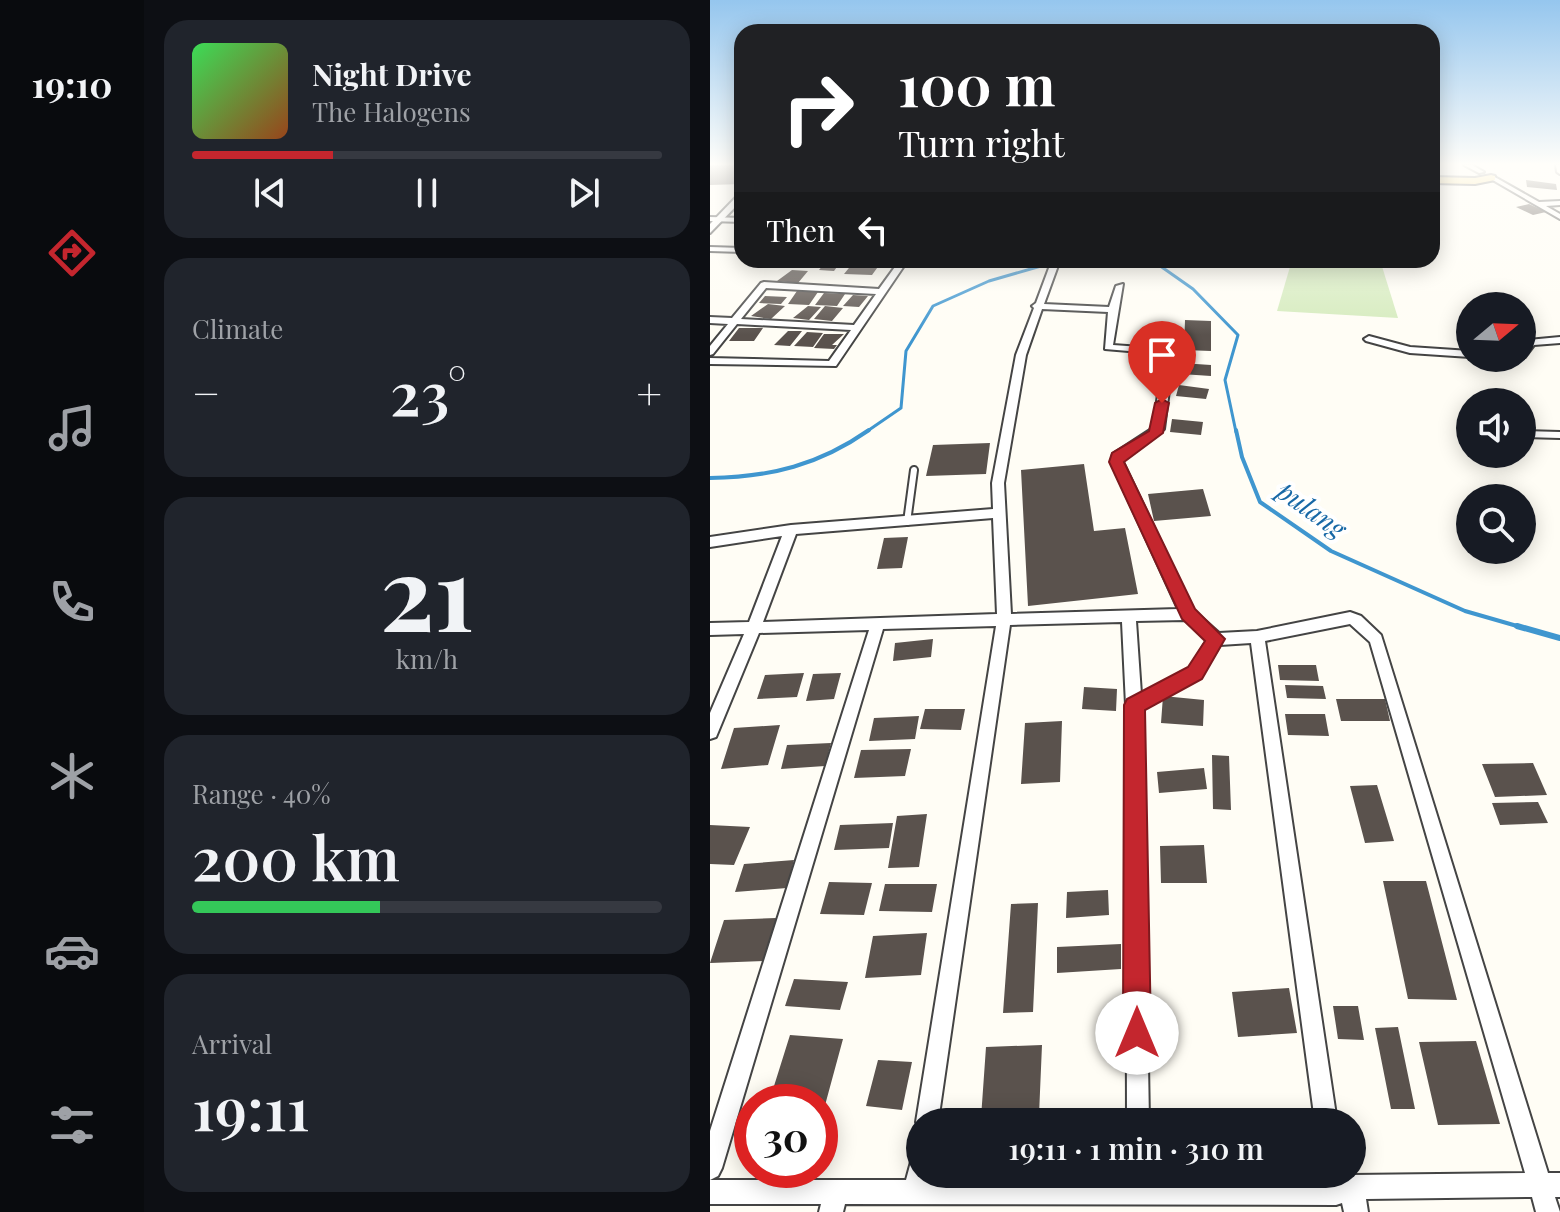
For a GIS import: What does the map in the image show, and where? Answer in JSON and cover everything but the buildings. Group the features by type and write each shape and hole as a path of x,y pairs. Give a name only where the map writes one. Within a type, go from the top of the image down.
{"street":[{"path":"710,249 734,250"},
{"path":"710,361 832,364 898,268"},
{"path":"929,1108 1004,619 998,483 1021,355 1036,306 1053,268"},
{"path":"710,352 764,285 882,292"},
{"path":"1120,286 1108,347 1169,352 1158,429 1117,457 1117,462 1188,614 1216,639 1257,637 1350,618 1376,639 1550,1185 1548,1212"},
{"path":"1036,306 1113,310"},
{"path":"710,320 856,328"},
{"path":"1369,339 1410,350 1456,353"},
{"path":"1536,342 1560,340"},
{"path":"710,542 791,530 1001,513"},
{"path":"710,732 791,530"},
{"path":"710,629 1188,614"},
{"path":"1129,615 1134,705 1138,1108"},
{"path":"710,1168 878,623"},
{"path":"1257,637 1324,1108"},
{"path":"1134,705 1195,673 1216,639"},
{"path":"1366,1185 1550,1185"},
{"path":"916,1192 917,1188"},
{"path":"710,1192 834,1202 916,1192 1015,1188"},
{"path":"1342,1188 1356,1212"}],"lane":[{"path":"1536,434 1560,435"},
{"path":"907,522 914,470"}],"green space":[{"path":"1290,268 1382,268 1398,318 1277,311"}],"waterway":[{"name":"pulang","path":"868,431 901,408 906,351 933,306 989,281 1034,268"},
{"name":"pulang","path":"1163,268 1193,289 1238,335 1225,380 1236,432"},
{"name":"pulang","path":"1236,430 1242,457 1260,502 1331,551 1465,611 1519,627"},
{"name":"pulang","path":"710,478 754,475 794,467 832,452 868,431"},
{"name":"pulang","path":"1519,627 1560,638"},
{"name":"pulang","path":"1519,627 1524,628"}],"route":[{"path":"1137,1033 1134,705 1195,673 1216,639 1188,614 1117,462 1117,457 1155,433 1162,403"}]}
